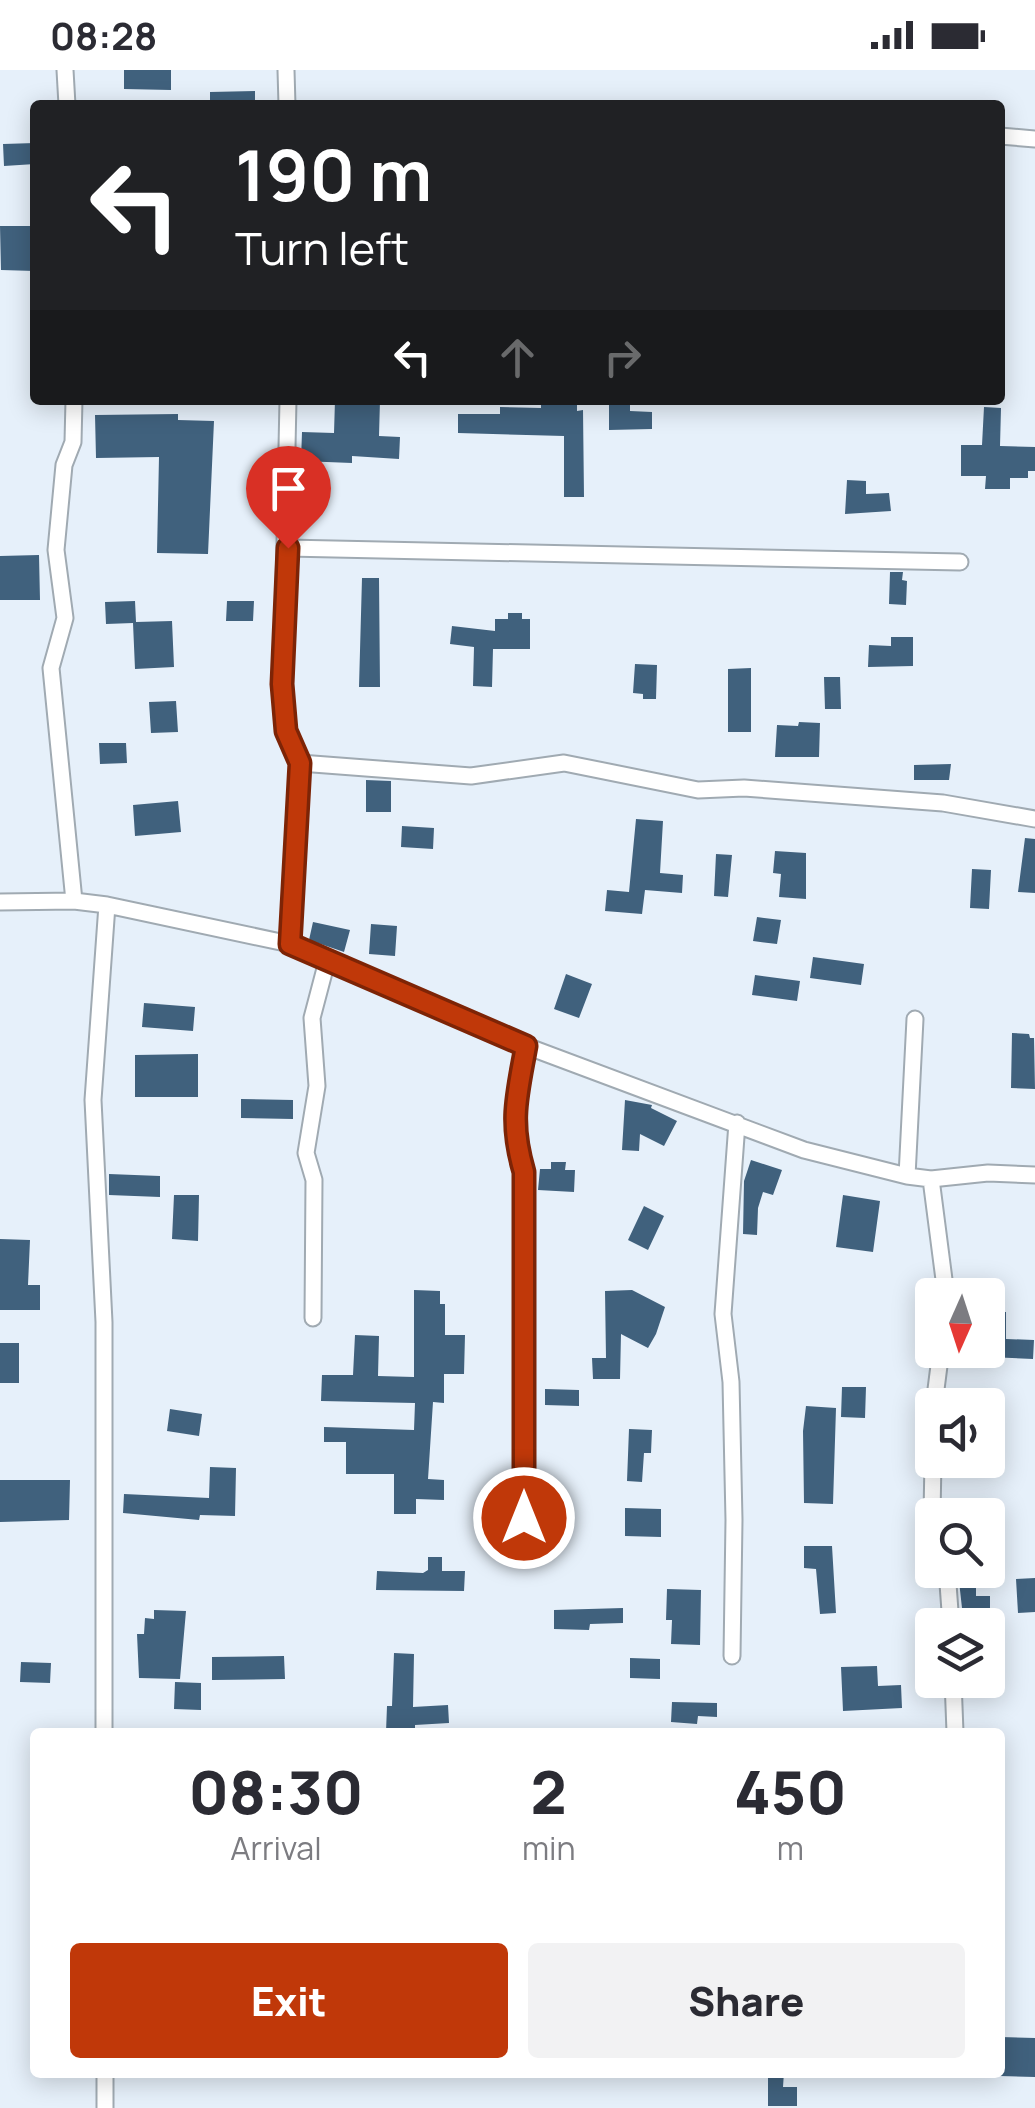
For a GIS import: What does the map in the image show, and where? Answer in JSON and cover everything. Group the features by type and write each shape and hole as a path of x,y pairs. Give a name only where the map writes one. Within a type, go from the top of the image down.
{"street":[{"path":"66,70 67,100"},
{"path":"286,70 287,100"},
{"path":"1005,136 1035,139"},
{"path":"74,405 73,442 64,465 56,550 65,618 52,668 74,900"},
{"path":"288,405 288,548 282,684 286,731 300,763 290,944"},
{"path":"288,548 960,562"},
{"path":"300,763 471,776 564,763 698,790 744,788 943,803 1035,819"},
{"path":"0,902 74,900 290,944 526,1046 804,1150 931,1179 988,1173 1035,1175"},
{"path":"104,1728 104,1322 93,1100 108,906"},
{"path":"313,1318 314,1180 306,1153 317,1086 312,1018 327,961"},
{"path":"908,1176 915,1019"},
{"path":"524,1556 524,1172 515,1141 514,1114 526,1046"},
{"path":"732,1656 731,1402 723,1314 737,1124"},
{"path":"931,1179 944,1278"},
{"path":"954,1698 955,1728"},
{"path":"105,2078 106,2108"}],"building":[{"path":"124,70 171,70 171,90 124,89"},
{"path":"255,91 255,100 210,100 210,92"},
{"path":"30,143 30,164 4,166 3,144"},
{"path":"0,226 30,226 30,271 1,270"},
{"path":"335,405 380,405 379,436 400,437 399,459 352,456 352,463 301,461 302,432 334,433"},
{"path":"577,405 577,411 583,410 584,497 564,497 564,436 458,433 458,414 500,414 500,407"},
{"path":"609,405 630,405 630,411 652,412 652,429 609,430"},
{"path":"984,407 1001,408 1000,446 1035,447 1035,471 1028,471 1028,478 1010,478 1010,489 985,489 986,476 961,476 961,445 982,445"},
{"path":"178,414 178,420 214,421 208,554 157,553 159,457 96,458 95,415"},
{"path":"847,480 866,481 866,494 889,493 891,511 845,514"},
{"path":"39,555 40,600 0,600 0,556"},
{"path":"890,572 903,572 902,580 907,581 906,605 889,604"},
{"path":"362,578 379,578 380,687 359,687"},
{"path":"135,601 136,622 172,621 174,667 135,669 133,623 106,624 105,602"},
{"path":"227,601 254,601 253,621 226,621"},
{"path":"508,613 522,613 522,619 530,619 530,649 493,649 492,687 473,686 474,647 450,644 452,626 495,631 495,619 508,619"},
{"path":"891,637 913,637 913,666 868,667 869,645 891,646"},
{"path":"635,664 657,665 656,699 643,699 643,694 633,693"},
{"path":"751,668 751,732 728,732 728,669"},
{"path":"824,677 840,677 841,709 825,709"},
{"path":"176,701 178,732 151,733 149,702"},
{"path":"799,722 820,723 819,757 775,757 777,725 798,726"},
{"path":"99,743 126,743 127,763 100,764"},
{"path":"951,764 949,780 914,780 914,765"},
{"path":"366,780 391,781 391,812 366,812"},
{"path":"178,801 181,832 135,836 133,805"},
{"path":"636,819 663,821 660,873 683,875 682,893 645,890 642,914 605,911 607,890 629,892"},
{"path":"402,826 434,828 433,849 401,847"},
{"path":"1025,838 1035,839 1035,893 1018,892"},
{"path":"775,851 806,853 806,899 779,897 781,874 773,873"},
{"path":"716,854 732,855 728,897 714,896"},
{"path":"972,869 991,870 989,909 970,908"},
{"path":"757,917 781,920 777,944 753,941"},
{"path":"313,922 350,930 344,952 309,940"},
{"path":"371,924 397,926 395,956 369,954"},
{"path":"813,957 864,964 861,985 810,978"},
{"path":"566,974 592,984 579,1018 554,1009"},
{"path":"755,975 800,981 797,1001 752,995"},
{"path":"144,1003 195,1007 193,1031 142,1027"},
{"path":"1012,1033 1034,1038 1035,1089 1011,1088"},
{"path":"198,1054 198,1097 135,1097 135,1055"},
{"path":"241,1099 293,1100 293,1119 241,1118"},
{"path":"625,1100 652,1105 651,1108 677,1121 664,1146 640,1134 639,1151 622,1150"},
{"path":"751,1160 782,1170 773,1195 763,1192 757,1235 743,1234 744,1181"},
{"path":"551,1162 566,1162 565,1170 575,1170 574,1192 538,1190 540,1169 551,1169"},
{"path":"109,1174 160,1176 160,1197 109,1195"},
{"path":"174,1195 199,1195 198,1241 172,1239"},
{"path":"843,1195 880,1201 873,1252 836,1247"},
{"path":"644,1206 664,1216 648,1250 628,1240"},
{"path":"0,1239 30,1240 28,1285 40,1285 40,1310 0,1310"},
{"path":"414,1290 440,1291 440,1304 445,1304 445,1335 465,1335 464,1374 444,1374 444,1403 433,1402 428,1479 444,1480 444,1500 416,1499 416,1514 394,1514 394,1474 346,1474 346,1442 324,1442 324,1427 414,1430 415,1403 321,1401 322,1375 353,1375 355,1335 379,1336 378,1376 414,1377"},
{"path":"632,1290 665,1307 656,1334 648,1348 621,1334 620,1379 593,1379 592,1358 606,1358 605,1291"},
{"path":"1005,1312 1006,1339 1034,1340 1033,1359 1005,1358"},
{"path":"0,1343 19,1343 19,1383 0,1383"},
{"path":"842,1387 866,1387 865,1418 841,1417"},
{"path":"545,1389 579,1390 579,1406 545,1405"},
{"path":"806,1406 836,1408 833,1504 804,1503"},
{"path":"170,1409 202,1414 199,1436 167,1431"},
{"path":"629,1429 652,1430 651,1453 644,1453 642,1482 627,1481"},
{"path":"210,1467 236,1468 235,1516 200,1515 199,1520 123,1513 124,1494 209,1498"},
{"path":"0,1480 70,1480 69,1520 0,1522"},
{"path":"625,1508 661,1509 661,1537 625,1536"},
{"path":"804,1546 832,1546 836,1613 820,1614 816,1569 804,1568"},
{"path":"428,1557 442,1557 442,1571 465,1571 464,1591 376,1590 377,1571 423,1573 428,1570"},
{"path":"1035,1578 1035,1612 1018,1613 1016,1579"},
{"path":"960,1588 976,1588 976,1596 990,1596 990,1608 962,1608"},
{"path":"667,1589 701,1590 700,1645 671,1644 672,1620 666,1620"},
{"path":"623,1608 623,1623 590,1624 589,1630 554,1629 554,1610"},
{"path":"154,1610 186,1611 180,1679 139,1678 137,1634 144,1634 145,1618 154,1619"},
{"path":"394,1653 414,1654 413,1707 448,1705 449,1723 386,1728 387,1706 392,1706"},
{"path":"284,1656 285,1679 212,1680 212,1657"},
{"path":"630,1658 660,1659 660,1679 630,1678"},
{"path":"21,1662 51,1663 50,1683 20,1682"},
{"path":"877,1666 878,1686 901,1685 902,1708 843,1711 841,1667"},
{"path":"175,1682 201,1683 201,1710 174,1709"},
{"path":"672,1702 717,1703 717,1717 698,1716 697,1724 671,1722"},
{"path":"1005,2037 1035,2038 1035,2077 1005,2076"},
{"path":"768,2078 784,2078 783,2087 797,2087 797,2106 768,2106"}],"route":[{"path":"288,548 282,684 286,731 300,763 290,944 526,1046 514,1114 515,1141 524,1172 524,1518"}]}
